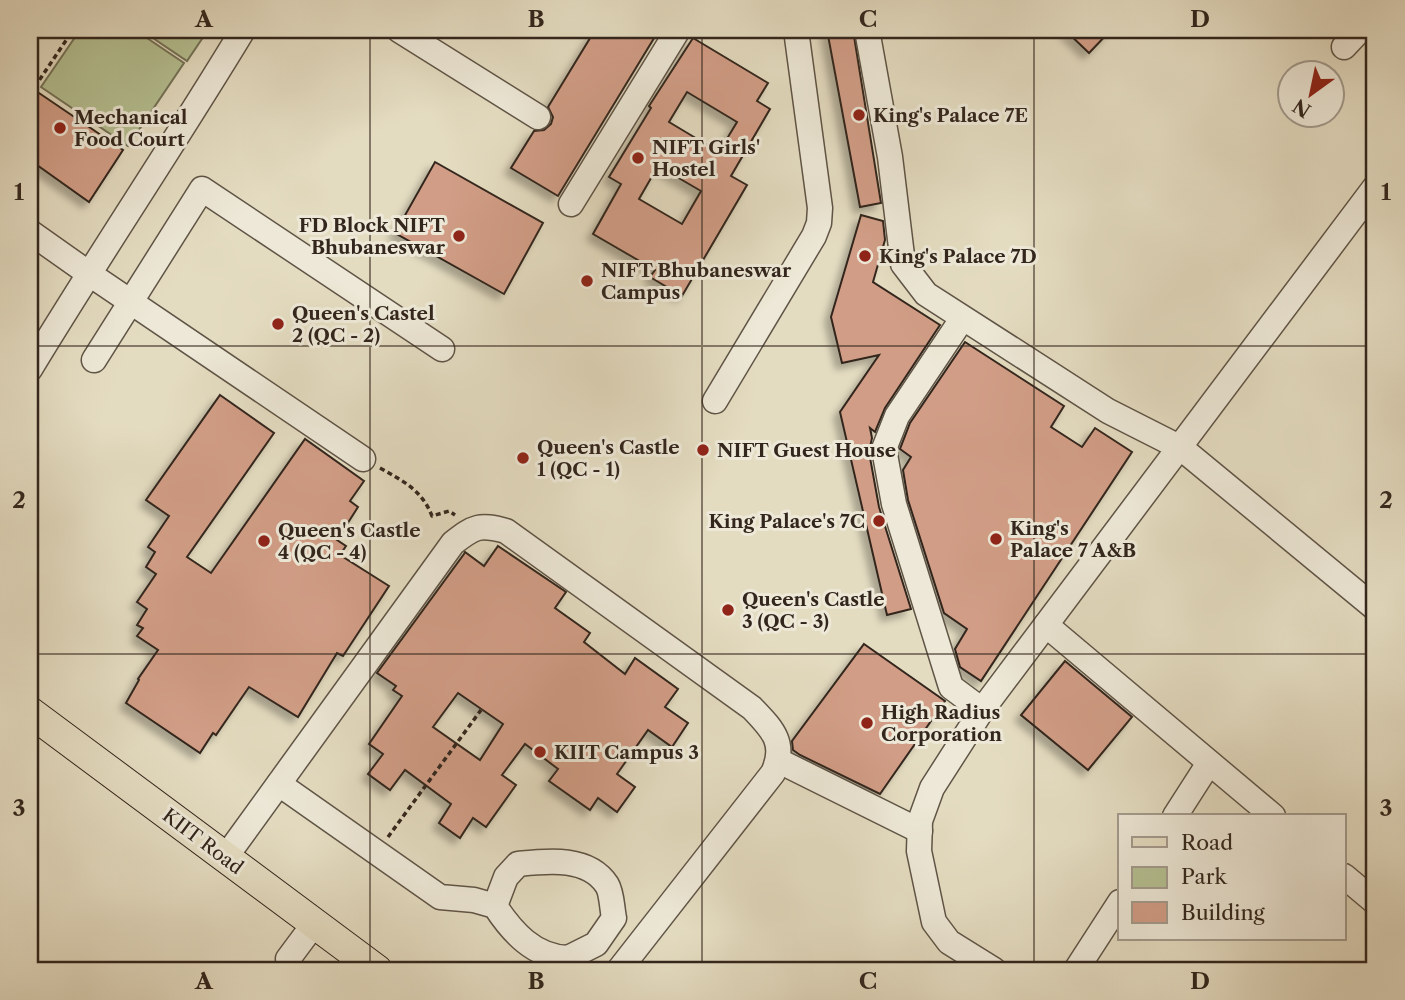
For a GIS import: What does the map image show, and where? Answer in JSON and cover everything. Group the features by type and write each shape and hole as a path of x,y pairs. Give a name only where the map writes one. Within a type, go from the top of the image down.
{"main road":[{"name":"KIIT Road","path":"30,712 377,970"}],"street":[{"path":"30,369 243,30"},
{"path":"399,30 538,117"},
{"path":"571,204 678,30"},
{"path":"715,401 814,236 819,223 820,208 796,30"},
{"path":"867,30 890,157 903,264 926,293 962,319 1108,411 1181,448 1375,608"},
{"path":"994,970 949,942 934,922 919,850 920,821 932,788 982,710 1375,187"},
{"path":"94,360 202,189 442,349"},
{"path":"30,232 88,274 363,458"},
{"path":"962,319 897,416 884,449 894,504 951,687 982,710"},
{"path":"225,858 453,543 473,527 485,526 506,531 752,708 771,729 778,744 779,761 773,773 618,970"},
{"path":"1046,625 1271,814"},
{"path":"779,761 920,831"},
{"path":"1176,814 1209,763"},
{"path":"279,784 440,897 474,900 495,906 509,928 523,941 570,964 596,944 614,918 608,886 588,868 554,860 518,864 506,877 495,906"},
{"path":"1346,878 1375,902"},
{"path":"1076,970 1118,905"},
{"path":"288,959 314,924"}],"path":[{"path":"30,94 74,30"},
{"path":"363,458 414,488 427,503 432,516 449,512 473,527"},
{"path":"378,854 393,829 481,710"}],"green space":[{"path":"80,30 135,30 184,63 128,146 41,87"},
{"path":"141,30 208,30 187,61"}],"building":[{"path":"595,30 659,30 558,196 511,168 534,131 544,130 551,124 553,117 548,107"},
{"name":"King's Palace 7E","path":"827,30 853,30 881,203 860,207"},
{"path":"1065,30 1111,30 1089,53"},
{"path":"693,38 768,83 757,101 770,109 731,176 747,185 682,296 650,277 655,270 593,234 621,184 609,177 651,108 649,106","holes":["687,92 737,122 719,152 669,122","658,166 701,191 682,224 639,199"]},
{"name":"Mechanical Food Court","path":"39,93 123,150 89,202 30,160 30,106"},
{"path":"435,162 543,223 504,294 395,233"},
{"path":"861,215 883,221 885,240 873,282 940,325 885,408 875,432 870,428 872,438 869,452 879,507 911,609 887,615 840,412 879,355 842,363 831,317"},
{"name":"King's Palace 7 A&B","path":"965,342 1064,406 1051,427 1082,447 1095,428 1132,452 981,681 960,667 955,649 967,629 944,613 908,500 903,470 911,457 900,449 910,423"},
{"path":"220,395 274,433 187,557 211,573 305,439 364,481 350,501 358,507 337,540 346,546 340,555 389,586 343,656 337,653 298,717 249,687 216,735 213,733 200,753 126,703 138,679 158,650 137,636 143,628 137,625 147,609 137,602 156,574 146,567 155,552 148,547 169,516 146,500"},
{"path":"498,546 566,592 555,608 590,633 584,642 625,674 635,658 678,689 665,707 688,723 672,747 648,730 617,774 635,787 617,812 598,798 590,810 549,781 558,769 525,744 502,775 516,785 486,827 473,818 460,838 439,823 451,804 405,770 390,790 368,774 383,754 369,744 402,696 393,690 396,686 377,673 465,552 484,566","holes":["458,693 503,724 480,760 433,727"]},
{"name":"High Radius Corporation","path":"864,644 945,701 880,794 800,755 793,750 792,741"},
{"path":"1065,661 1132,717 1088,770 1021,715"}],"place":[{"name":"King's Palace 7E","path":"859,115"},
{"name":"Mechanical Food Court","path":"60,128"},
{"name":"NIFT Girls' Hostel","path":"638,158"},
{"name":"FD Block NIFT Bhubaneswar","path":"459,236"},
{"name":"King's Palace 7D","path":"865,256"},
{"name":"NIFT Bhubaneswar Campus","path":"587,281"},
{"name":"Queen's Castel 2 (QC - 2)","path":"278,324"},
{"name":"NIFT Guest House","path":"703,450"},
{"name":"Queen's Castle 1 (QC - 1)","path":"523,458"},
{"name":"King Palace's 7C","path":"879,521"},
{"name":"King's Palace 7 A&B","path":"996,539"},
{"name":"Queen's Castle 4 (QC - 4)","path":"264,541"},
{"name":"Queen's Castle 3 (QC - 3)","path":"728,610"},
{"name":"High Radius Corporation","path":"867,723"},
{"name":"KIIT Campus 3","path":"540,752"}]}
